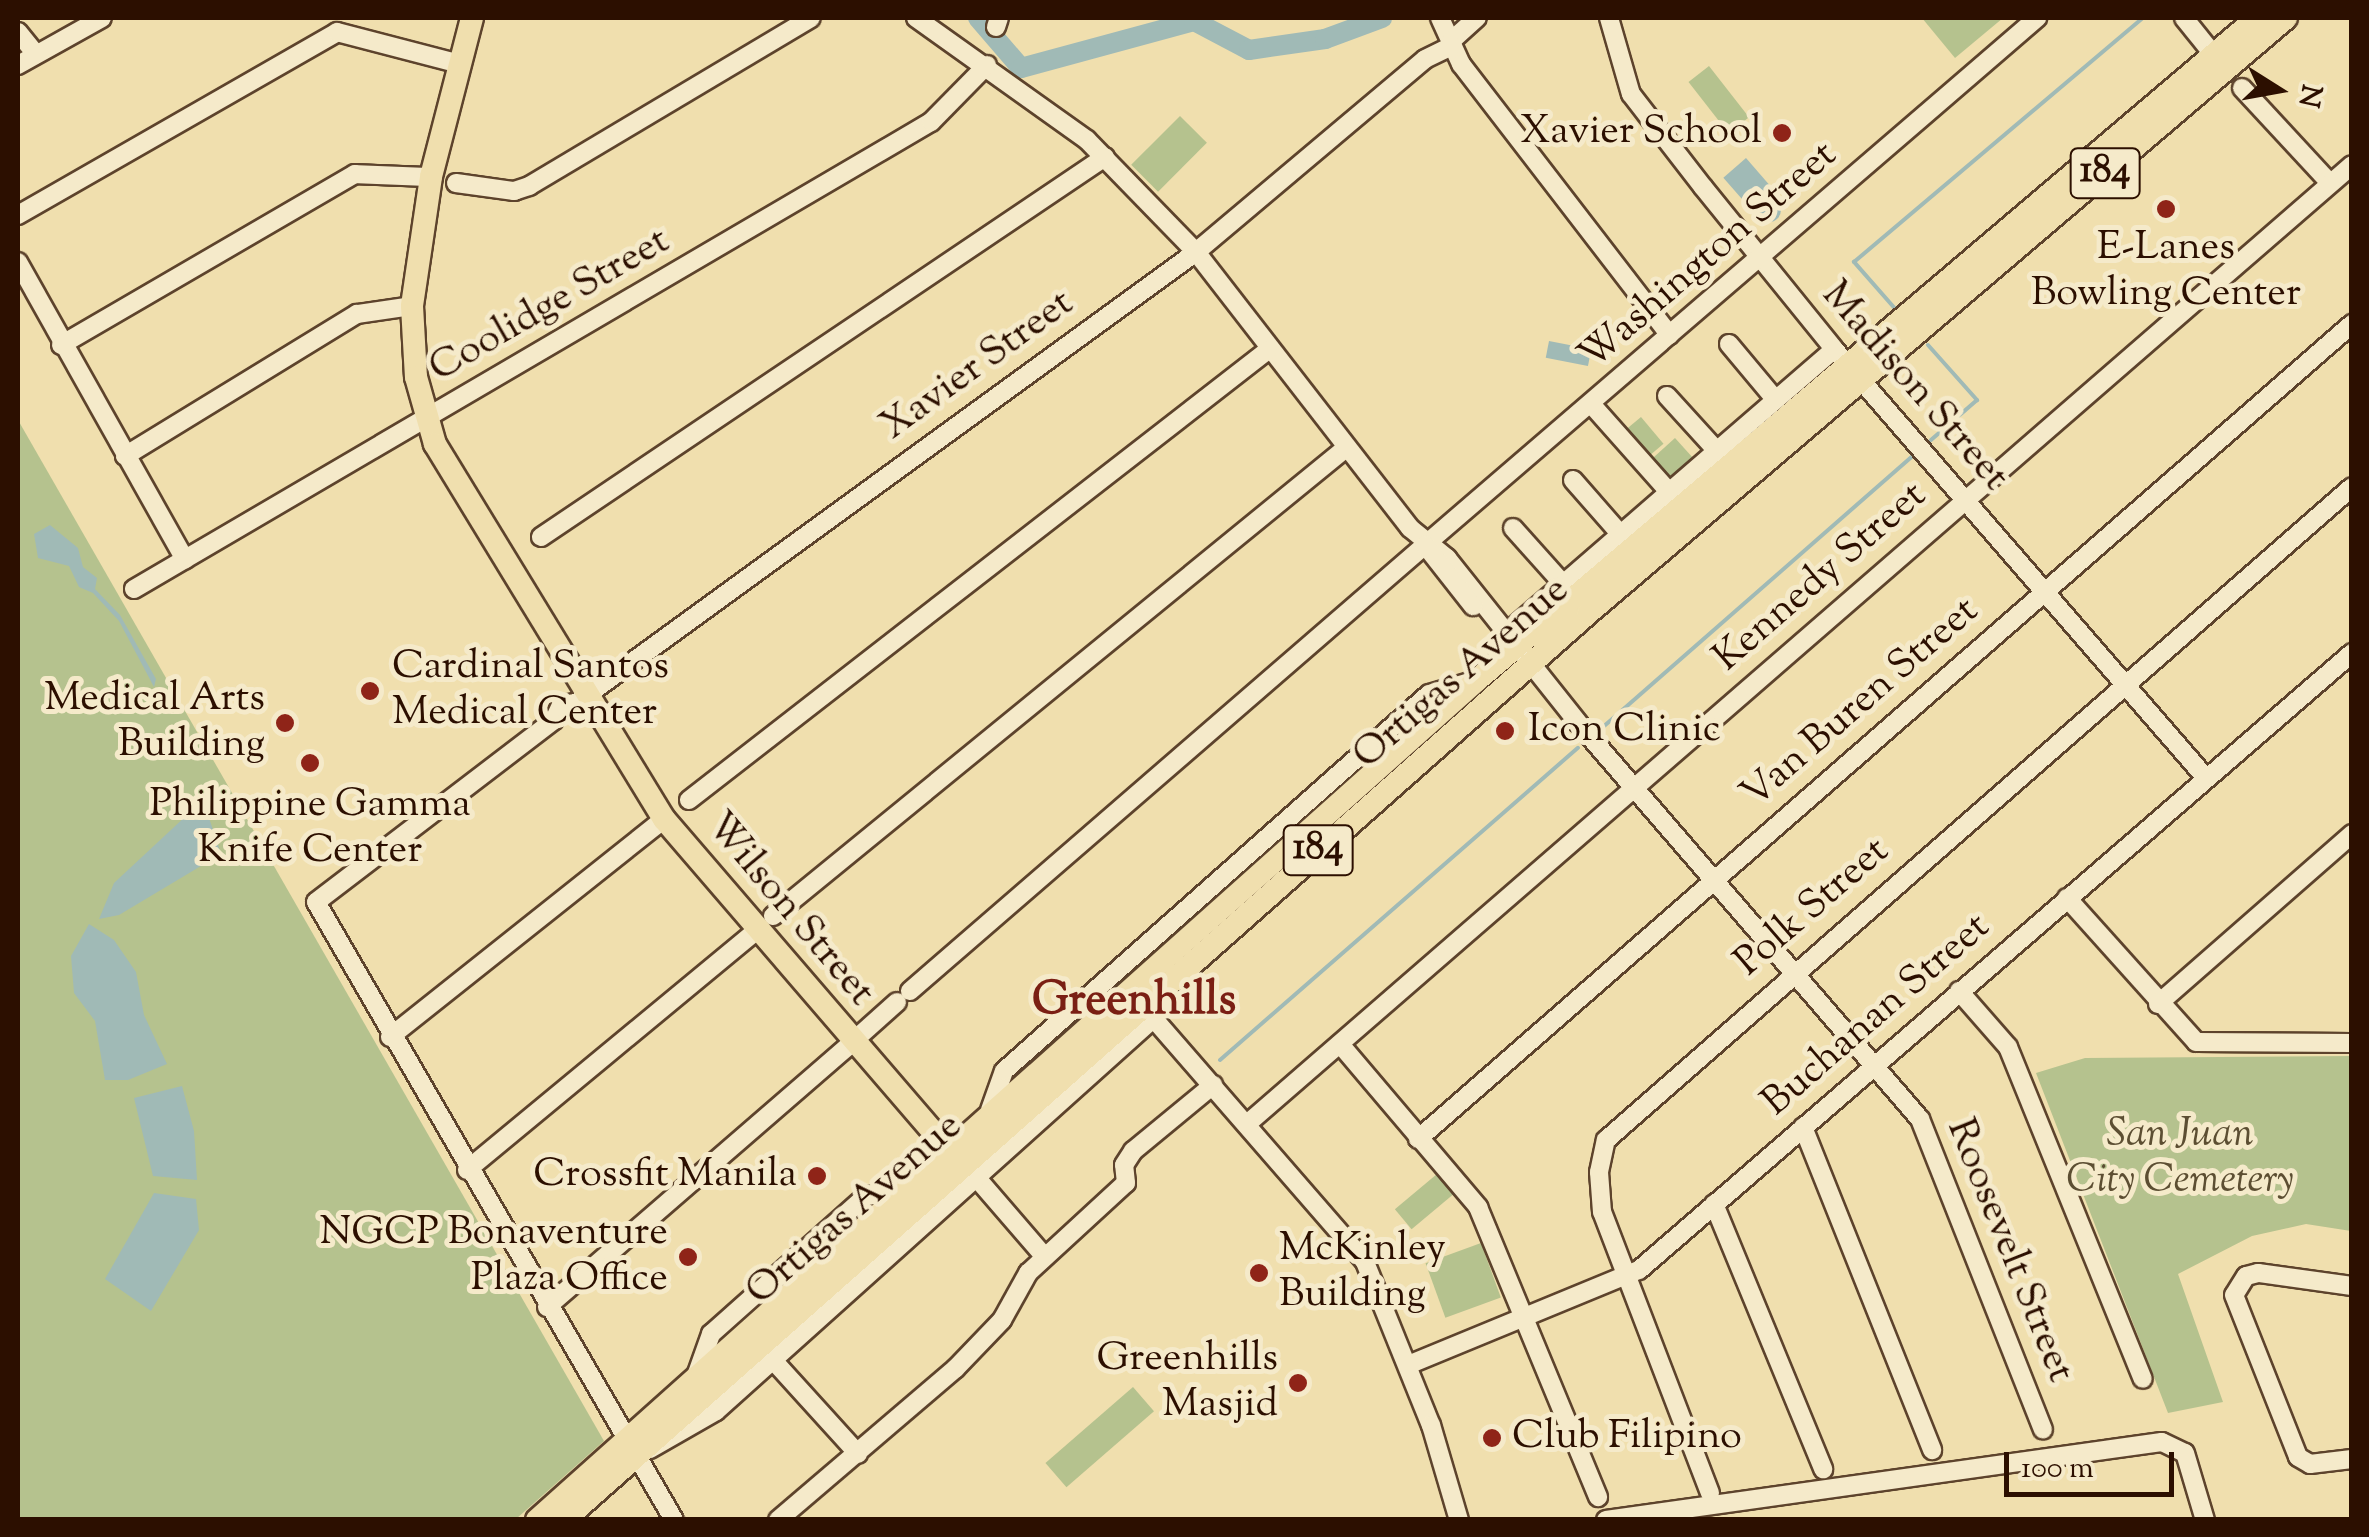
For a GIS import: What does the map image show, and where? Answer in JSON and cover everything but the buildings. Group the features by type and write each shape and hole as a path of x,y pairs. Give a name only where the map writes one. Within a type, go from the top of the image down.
{"main road":[{"name":"Wilson Street","path":"472,18 431,178 412,306 426,419 449,471 664,820 755,932 971,1170"},
{"name":"Ortigas Avenue","path":"1914,327 2257,18"},
{"name":"Ortigas Avenue","path":"564,1520 696,1376 949,1145 1517,645 1856,375 2286,18"},
{"name":"Ortigas Avenue","path":"537,1520 971,1170 1124,1025 1149,1013 1517,645"},
{"name":"Wilson Street","path":"583,694 670,812 859,1046"},
{"path":"1096,1070 1124,1025"}],"street":[{"path":"18,65 102,18"},
{"path":"456,183 514,191 529,186 811,18"},
{"path":"916,18 987,65 1105,158 1196,252 1268,350 1425,545 1517,645 1564,585 1834,349"},
{"path":"1440,18 1448,47 1670,334"},
{"name":"Xavier Street","path":"390,1037 315,907 554,720 561,705 583,694 1196,252 1413,75 1430,68 1477,18"},
{"name":"Madison Street","path":"1609,18 1631,94 1834,349 2206,778"},
{"name":"Washington Street","path":"859,1046 903,997 2037,18"},
{"path":"2184,18 2213,54"},
{"path":"18,215 333,25 460,64"},
{"path":"18,32 36,54"},
{"name":"Coolidge Street","path":"134,589 931,122 987,65"},
{"path":"2242,88 2330,183"},
{"path":"541,537 1105,158"},
{"name":"Kennedy Street","path":"1247,1124 2352,165"},
{"path":"61,345 355,174 431,178"},
{"path":"18,262 61,345 185,560"},
{"path":"125,456 358,314 412,306"},
{"name":"Van Buren Street","path":"1418,1140 1712,878 2352,324"},
{"path":"1729,344 1776,399"},
{"path":"689,800 1268,350"},
{"path":"1667,396 1717,450"},
{"path":"1592,405 1670,493"},
{"path":"773,916 1346,448"},
{"path":"1573,480 1622,536"},
{"name":"Polk Street","path":"1710,1493 1630,1276 1602,1212 1606,1140 1792,972 2352,487"},
{"path":"1513,528 1564,585"},
{"name":"Roosevelt Street","path":"1517,645 1632,787 1874,1064 1932,1143 2043,1429"},
{"name":"Buchanan Street","path":"1408,1365 1630,1276 2352,653"},
{"path":"990,1110 1004,1071 1428,694 1477,680"},
{"path":"664,820 390,1037 674,1520"},
{"path":"2158,1004 2352,834"},
{"path":"2067,898 2188,1037 2207,1046 2352,1043"},
{"path":"467,1170 755,932"},
{"path":"1128,988 1365,1262 1408,1365 1458,1520"},
{"path":"1959,991 2008,1047 2143,1379"},
{"path":"631,1446 691,1429 772,1359 971,1170 1096,1070 1149,1013"},
{"path":"1340,1044 1418,1140 1473,1199 1598,1496"},
{"path":"547,1307 859,1046"},
{"path":"778,1520 858,1454 995,1330 1028,1272 1126,1183 1124,1164 1133,1152 1212,1085"},
{"path":"1803,1127 1932,1450"},
{"path":"971,1170 1046,1256"},
{"path":"1714,1204 1823,1469"},
{"path":"2352,1286 2258,1273 2236,1286 2234,1295 2298,1457 2310,1464 2352,1459"},
{"path":"772,1359 858,1454"},
{"path":"1606,1520 2148,1442 2173,1443 2190,1457 2204,1520"}],"green space":[{"path":"1922,18 2003,18 1955,58"},
{"path":"1709,66 1749,117 1729,133 1689,82"},
{"path":"1180,116 1207,143 1158,192 1131,165"},
{"path":"1641,417 1663,444 1648,457 1626,430"},
{"path":"18,420 604,1441 516,1519 18,1519"},
{"path":"1675,438 1693,458 1669,479 1651,459"},
{"name":"San Juan City Cemetery","path":"2351,1056 2351,1231 2306,1224 2252,1236 2178,1274 2223,1402 2168,1413 2036,1073 2085,1058"},
{"path":"1437,1174 1454,1194 1412,1229 1395,1209"},
{"path":"1481,1243 1501,1298 1445,1318 1426,1263"},
{"path":"1133,1387 1154,1411 1066,1487 1045,1463"}],"water":[{"path":"1746,158 1772,188 1750,208 1723,178"},
{"path":"1769,198 1781,210 1769,222 1757,210"},
{"path":"1549,341 1591,349 1588,366 1546,358"},
{"path":"50,525 78,548 83,567 97,578 95,589 120,615 156,679 154,687 119,621 93,593 79,587 69,566 38,558 34,534"},
{"path":"187,815 209,818 221,854 119,915 99,919 114,883"},
{"path":"89,924 114,940 136,972 144,1015 167,1064 128,1080 105,1080 95,1021 74,993 71,956"},
{"path":"182,1086 194,1131 197,1180 153,1176 134,1098"},
{"path":"154,1193 196,1199 199,1230 151,1311 105,1279"}],"waterway":[{"path":"978,18 1021,68 1194,21 1249,50 1325,39 1382,18"},
{"path":"1898,312 1854,262 2143,18"},
{"path":"1928,345 1977,400 1931,440"},
{"path":"1603,727 1914,455"},
{"path":"1220,1060 1578,748"}],"place":[{"name":"Xavier School","path":"1782,133"},
{"name":"E-Lanes Bowling Center","path":"2166,209"},
{"name":"Cardinal Santos Medical Center","path":"370,691"},
{"name":"Medical Arts Building","path":"285,723"},
{"name":"Icon Clinic","path":"1505,731"},
{"name":"Philippine Gamma Knife Center","path":"310,763"},
{"name":"Crossfit Manila","path":"817,1176"},
{"name":"NGCP Bonaventure Plaza Office","path":"688,1257"},
{"name":"McKinley Building","path":"1259,1273"},
{"name":"Greenhills Masjid","path":"1298,1383"},
{"name":"Club Filipino","path":"1492,1438"}],"district":[{"name":"Greenhills","path":"1134,1003"}]}
